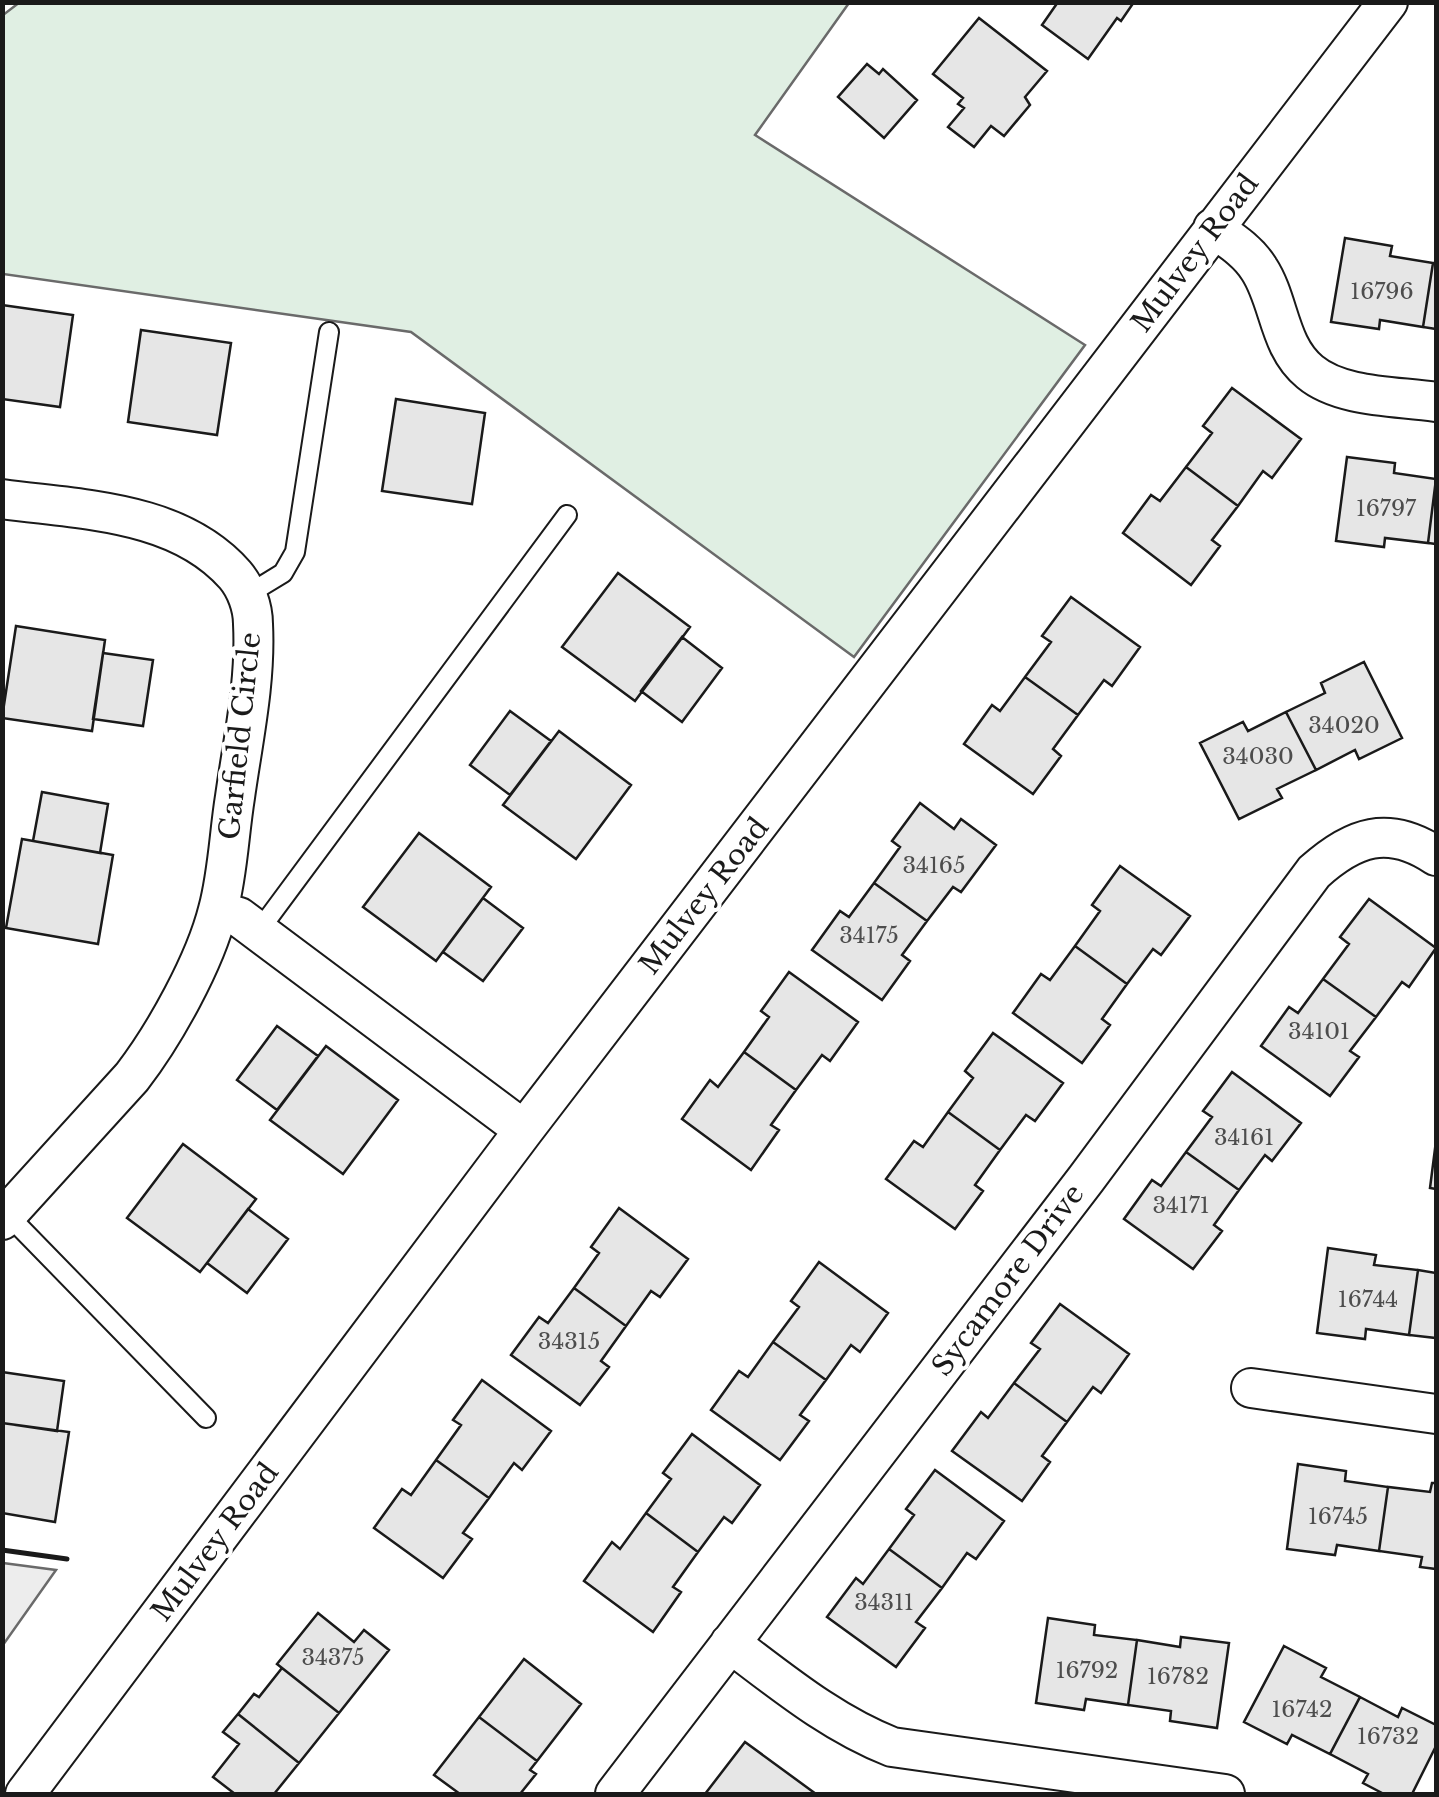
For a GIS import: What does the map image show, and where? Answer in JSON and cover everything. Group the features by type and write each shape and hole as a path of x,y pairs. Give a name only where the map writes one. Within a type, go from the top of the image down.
{"street":[{"name":"Mulvey Road","path":"25,1794 524,1130 1388,2"},
{"path":"1214,228 1260,269 1293,352 1310,372 1335,385 1436,402"},
{"name":"Garfield Circle","path":"2,498 134,517 176,532 235,576 248,595 254,620 252,676 218,911 184,994 150,1053 6,1218"},
{"name":"Sycamore Drive","path":"614,1794 1086,1180 1314,872 1336,852 1370,838 1399,840 1436,856"},
{"path":"218,911 240,917 524,1130"},
{"path":"1251,1388 1436,1414"},
{"path":"730,1643 822,1712 858,1734 892,1747 1225,1794"}],"lane":[{"path":"248,595 283,573 296,552 329,332"},
{"path":"258,932 567,516"},
{"path":"6,1218 206,1418"}],"green space":[{"path":"20,2 849,3 755,135 1085,345 854,657 411,332 3,274 3,15"}],"shaded area":[{"path":"2,1563 56,1570 3,1645"}],"building":[{"path":"1058,2 1134,2 1121,21 1117,18 1088,59 1042,25"},
{"path":"979,18 1047,71 1025,97 1030,105 1004,136 991,126 974,147 948,127 964,108 958,104 963,98 933,74"},
{"path":"867,64 879,74 883,69 917,100 884,138 838,97"},
{"path":"1345,238 1392,246 1390,256 1433,263 1423,327 1380,320 1379,329 1331,322"},
{"path":"1436,263 1436,329 1423,327"},
{"path":"2,305 73,315 60,407 2,399"},
{"path":"141,330 231,343 217,435 128,422"},
{"path":"1232,388 1301,439 1272,478 1263,471 1238,506 1186,467 1212,433 1203,426"},
{"path":"396,399 485,413 472,504 382,491"},
{"path":"1347,457 1395,463 1394,473 1436,479 1428,543 1385,538 1384,547 1336,541"},
{"path":"1186,467 1238,506 1212,540 1220,546 1191,585 1123,533 1151,495 1160,501"},
{"path":"1436,479 1436,544 1428,543"},
{"path":"618,573 690,627 635,701 562,647"},
{"path":"1071,597 1140,647 1112,686 1104,680 1078,715 1025,677 1051,642 1042,636"},
{"path":"16,626 105,640 92,731 2,718"},
{"path":"682,637 722,668 682,722 641,691"},
{"path":"103,653 153,660 143,726 93,719"},
{"path":"1364,662 1402,738 1359,759 1355,750 1316,770 1286,712 1325,693 1321,683"},
{"path":"1025,677 1078,715 1053,749 1061,756 1033,794 964,744 992,705 1000,711"},
{"path":"510,711 551,741 510,795 470,765"},
{"path":"1286,712 1316,770 1277,789 1282,798 1239,819 1200,743 1243,722 1248,731"},
{"path":"559,731 631,785 576,859 503,805"},
{"path":"42,792 108,804 100,853 33,841"},
{"path":"920,803 954,829 961,819 996,845 961,892 953,887 927,921 874,883 900,847 892,841"},
{"path":"419,833 491,887 436,961 363,907"},
{"path":"22,839 113,855 98,944 6,928"},
{"path":"1120,866 1190,916 1161,955 1153,949 1127,984 1075,946 1100,911 1092,905"},
{"path":"874,883 927,921 902,955 910,961 882,1000 812,950 840,911 849,917"},
{"path":"483,898 523,928 483,981 443,952"},
{"path":"1369,899 1436,948 1409,987 1402,982 1376,1017 1323,979 1349,944 1340,937"},
{"path":"1075,946 1127,984 1102,1019 1110,1025 1082,1063 1013,1013 1041,974 1050,980"},
{"path":"789,972 858,1022 830,1061 822,1055 796,1090 744,1052 769,1017 761,1011"},
{"path":"1323,979 1376,1017 1350,1051 1359,1057 1330,1096 1261,1046 1289,1007 1298,1013"},
{"path":"277,1026 318,1056 277,1110 237,1080"},
{"path":"993,1033 1063,1083 1035,1121 1026,1115 1000,1150 948,1112 973,1078 965,1071"},
{"path":"326,1046 398,1100 343,1174 270,1120"},
{"path":"744,1052 796,1090 771,1125 779,1130 751,1170 682,1119 710,1080 718,1087"},
{"path":"1232,1072 1301,1123 1272,1161 1265,1155 1239,1190 1186,1152 1212,1117 1203,1111"},
{"path":"948,1112 1000,1150 975,1185 983,1191 955,1229 886,1179 914,1141 923,1147"},
{"path":"1436,1141 1436,1189 1430,1188"},
{"path":"183,1144 256,1199 200,1272 127,1218"},
{"path":"1186,1152 1239,1190 1214,1225 1222,1231 1193,1269 1124,1219 1152,1180 1161,1186"},
{"path":"619,1208 688,1259 660,1297 651,1291 626,1326 574,1288 599,1253 591,1247"},
{"path":"248,1209 288,1239 247,1293 207,1263"},
{"path":"1328,1248 1376,1255 1374,1265 1418,1270 1409,1335 1366,1329 1365,1339 1317,1333"},
{"path":"819,1262 888,1313 860,1352 851,1345 826,1380 773,1342 799,1307 791,1301"},
{"path":"1418,1270 1436,1273 1436,1338 1409,1335"},
{"path":"574,1288 626,1326 601,1361 609,1367 580,1405 511,1355 539,1317 548,1323"},
{"path":"1060,1304 1129,1354 1101,1393 1093,1387 1067,1422 1014,1383 1040,1349 1031,1343"},
{"path":"773,1342 826,1380 800,1415 809,1421 780,1460 711,1410 739,1371 748,1377"},
{"path":"2,1372 64,1381 57,1431 2,1423"},
{"path":"482,1380 551,1431 522,1470 514,1463 489,1498 436,1460 461,1425 453,1420"},
{"path":"1014,1383 1067,1422 1042,1456 1050,1462 1022,1501 952,1451 981,1412 988,1418"},
{"path":"2,1423 69,1432 55,1522 2,1513"},
{"path":"692,1434 760,1485 732,1523 724,1517 698,1552 646,1513 671,1479 663,1473"},
{"path":"436,1460 489,1498 463,1533 472,1539 443,1578 374,1528 402,1489 411,1495"},
{"path":"1298,1464 1346,1471 1345,1481 1388,1487 1379,1551 1337,1545 1335,1555 1287,1549"},
{"path":"935,1470 1004,1521 976,1559 967,1553 942,1588 889,1549 914,1515 906,1509"},
{"path":"1432,1483 1436,1483 1436,1569 1420,1567 1422,1557 1379,1551 1388,1487 1430,1492"},
{"path":"646,1513 698,1552 673,1587 681,1592 653,1632 584,1581 612,1542 620,1549"},
{"path":"889,1549 942,1588 916,1622 925,1628 896,1667 827,1617 856,1578 863,1584"},
{"path":"318,1613 354,1642 364,1630 389,1650 339,1713 277,1664"},
{"path":"1048,1618 1095,1625 1094,1635 1137,1640 1128,1705 1086,1699 1084,1710 1036,1703"},
{"path":"1181,1637 1229,1643 1217,1728 1170,1721 1171,1711 1128,1705 1137,1640 1180,1647"},
{"path":"1284,1646 1326,1668 1321,1677 1360,1697 1330,1754 1292,1735 1287,1744 1244,1722"},
{"path":"524,1659 581,1704 537,1761 479,1717"},
{"path":"282,1668 339,1713 299,1763 238,1714 254,1694 259,1697"},
{"path":"1360,1697 1398,1717 1402,1708 1436,1725 1436,1746 1412,1794 1384,1794 1363,1783 1368,1774 1330,1754"},
{"path":"238,1714 299,1763 274,1794 235,1794 213,1777 239,1744 223,1732"},
{"path":"479,1717 537,1761 530,1770 536,1774 520,1794 460,1794 434,1775"},
{"path":"745,1742 816,1794 705,1794"}],"wall":[{"path":"2,1550 67,1559"}]}
